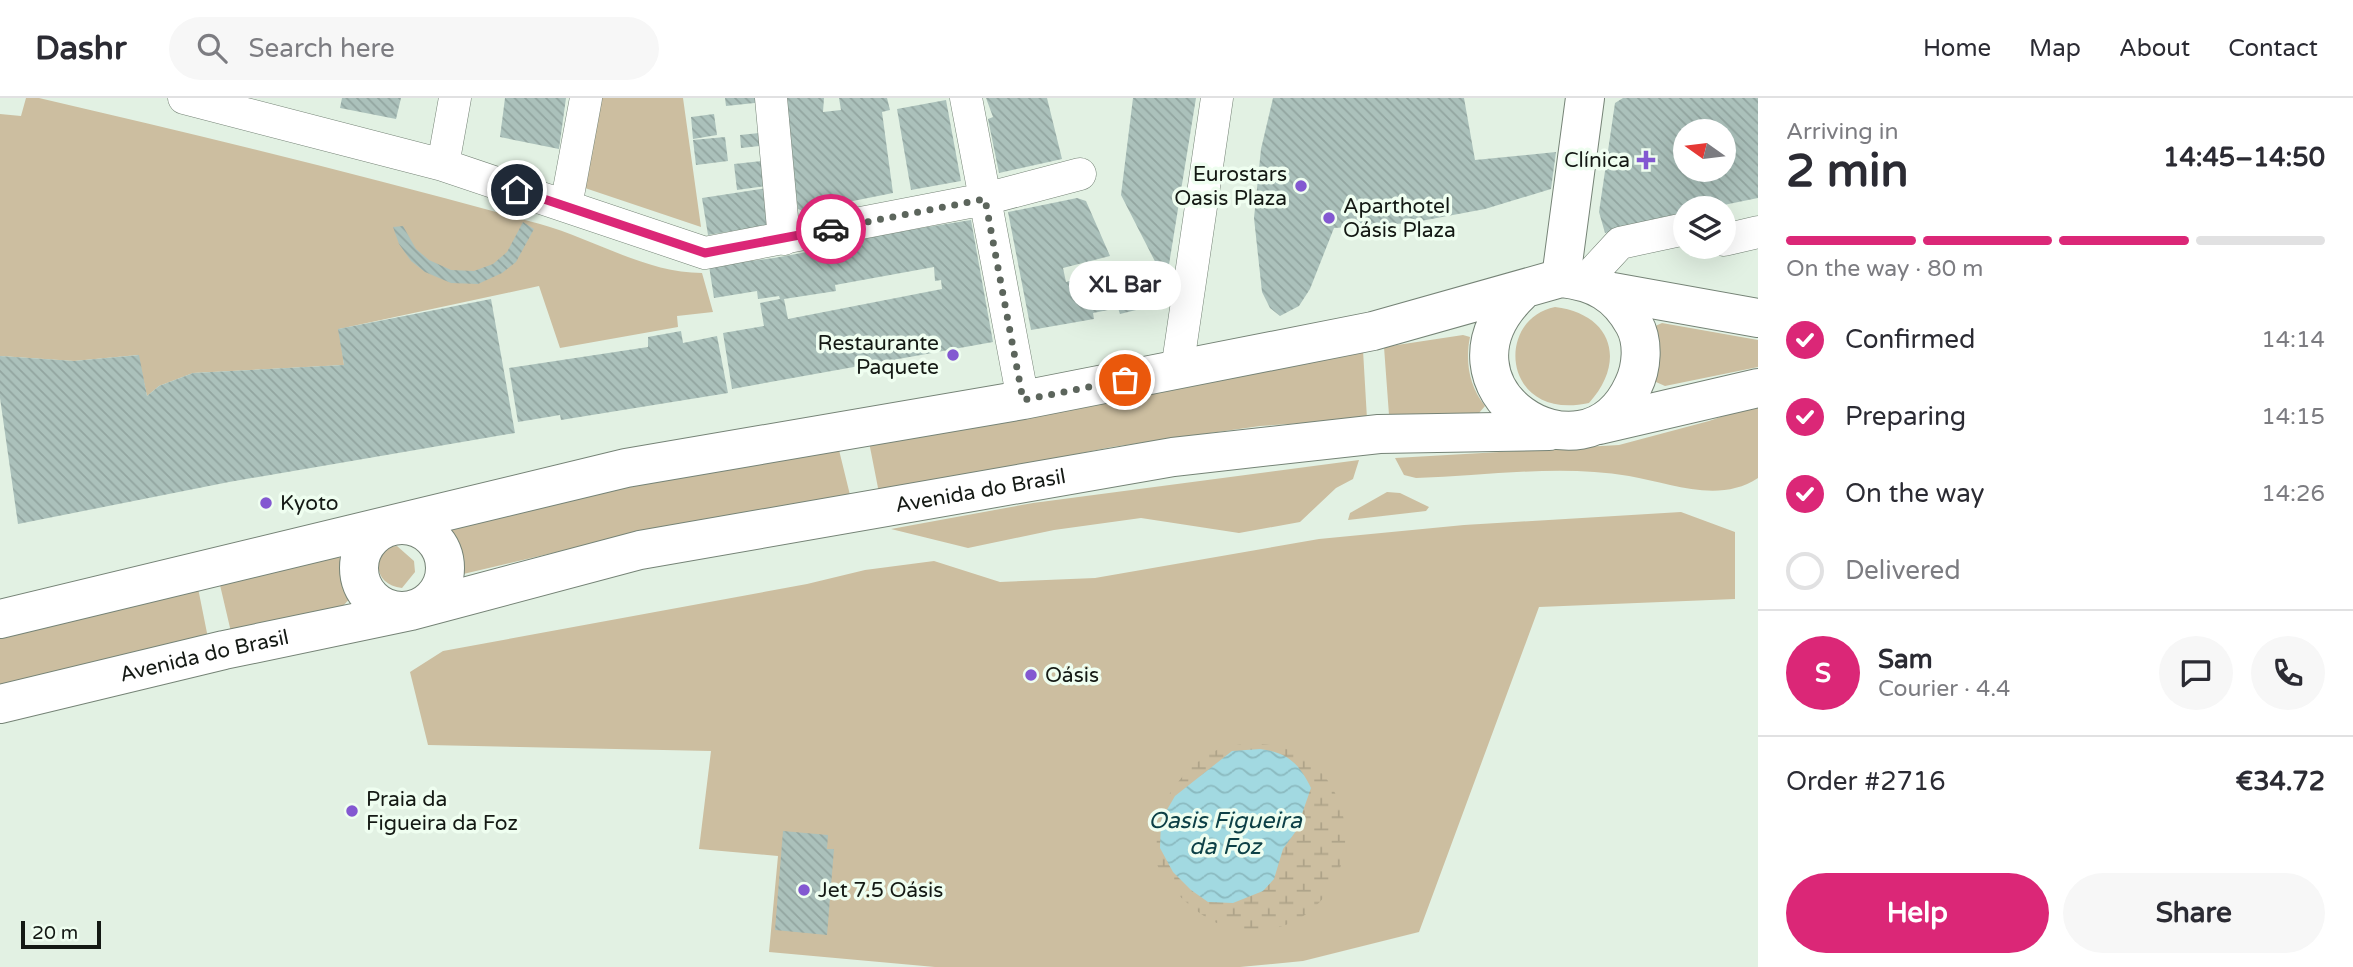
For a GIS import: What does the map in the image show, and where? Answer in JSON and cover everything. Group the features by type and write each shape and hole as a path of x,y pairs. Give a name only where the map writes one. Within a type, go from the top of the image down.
{"main road":[{"path":"1585,98 1587,283"},
{"path":"1587,283 1625,307 1637,328 1641,352 1638,376 1628,397 1611,415 1574,429 1536,425 1516,413 1501,396 1491,374 1489,351 1493,328 1504,308 1521,292 1541,282 1587,283 1758,318"},
{"name":"Avenida do Brasil","path":"0,619 626,468 1023,400 1177,370 1373,331 1521,292"},
{"name":"Avenida do Brasil","path":"0,704 223,650 411,611 640,550 1174,457 1379,434 1574,429 1758,388"},
{"name":"Avenida do Brasil","path":"391,526 415,527 426,533 442,552 444,577 439,589 425,604 411,611 389,609 377,603 360,580 362,551 370,538 391,526"}],"street":[{"path":"184,98 443,164 705,253 985,199 1080,174"},
{"path":"443,164 455,98"},
{"path":"566,206 586,98"},
{"path":"771,98 784,239"},
{"path":"966,98 1023,400"},
{"path":"1177,370 1217,98"},
{"path":"1736,218 1758,213"},
{"path":"1587,283 1620,243 1673,232"},
{"path":"1736,237 1758,232"},
{"path":"1587,283 1623,262 1673,251"}],"green space":[{"path":"26,98 39,98 353,174 560,230 661,267 702,273 713,312 677,316 678,327 560,348 539,286 339,329 344,365 193,373 159,386 147,396 138,355 74,361 0,356 0,114 21,116"},
{"path":"591,98 683,98 701,227 576,185"},
{"path":"1555,307 1574,311 1590,319 1601,329 1608,342 1608,371 1601,387 1589,403 1560,405 1538,398 1524,384 1516,367 1516,348 1522,330 1535,315"},
{"path":"1662,323 1758,340 1758,367 1665,386 1656,382 1653,327"},
{"path":"1463,335 1470,337 1470,373 1475,390 1485,406 1479,413 1389,415 1384,347"},
{"path":"1363,350 1367,419 1260,426 1112,447 879,493 869,442"},
{"path":"1758,404 1758,478 1727,490 1678,487 1629,476 1576,471 1416,478 1404,475 1395,458 1619,445 1709,421"},
{"path":"839,450 850,495 646,531 459,575 456,567 459,554 443,527 633,486"},
{"path":"1359,460 1353,479 1336,488 1300,522 1239,533 1141,518 1054,530 968,548 891,529 1033,503"},
{"path":"1387,492 1400,493 1429,507 1426,511 1348,520 1350,513"},
{"path":"1681,512 1735,532 1735,599 1539,607 1419,932 1303,961 1240,967 935,967 769,952 778,856 699,849 711,751 428,745 410,672 443,651 807,584 865,570 934,561 1000,582 1095,578 1319,539 1464,525"},
{"path":"397,546 414,561 415,572 402,588 387,583 379,567 388,547"},
{"path":"333,554 342,559 344,578 353,595 343,606 231,632 220,585"},
{"path":"198,588 208,638 0,687 0,635"},
{"path":"1248,743 1280,747 1312,764 1331,785 1344,819 1345,844 1340,868 1329,890 1313,909 1292,922 1268,930 1229,928 1199,913 1167,882 1157,865 1154,846 1156,826 1163,807 1186,773 1201,759 1217,750","holes":["1232,751 1296,831 1283,849 1274,879 1208,902 1173,872 1160,848 1175,796"]}],"water":[{"name":"Oasis Figueira da Foz","path":"1260,749 1278,753 1291,760 1311,788 1296,831 1283,849 1274,879 1263,891 1233,903 1208,902 1173,872 1160,848 1161,820 1175,796 1232,751"}],"building":[{"path":"342,98 401,98 396,119 340,108"},
{"path":"505,98 566,98 559,149 500,137"},
{"path":"725,98 764,98 765,102 726,106"},
{"path":"783,98 824,98 823,112 841,110 839,98 887,98 890,110 882,112 893,193 803,211 798,209"},
{"path":"986,98 1047,98 1062,159 999,173 988,119 993,117"},
{"path":"1133,98 1196,98 1166,283 1121,195"},
{"path":"1273,98 1464,98 1475,160 1556,152 1551,189 1485,209 1410,223 1334,228 1310,289 1299,306 1280,316 1270,308 1262,292 1254,218 1261,149"},
{"name":"Clínica","path":"1623,98 1758,98 1758,198 1736,202 1736,196 1673,196 1673,217 1605,233 1599,212 1615,103"},
{"path":"946,100 961,181 911,190 897,109"},
{"path":"714,114 717,135 693,139 691,117"},
{"path":"768,132 769,145 741,148 740,135"},
{"path":"725,137 728,161 696,165 693,140"},
{"path":"771,160 774,185 737,190 734,164"},
{"path":"768,188 774,224 708,235 702,198"},
{"path":"1077,198 1086,201 1110,256 1063,268 1066,282 1116,267 1136,310 1120,314 1118,308 1093,313 1094,319 1031,330 1008,212"},
{"path":"971,220 993,342 732,389 723,333 764,326 760,303 780,299 779,296 758,299 757,291 714,298 709,266 829,248 828,243","holes":["934,267 935,281 941,280 942,289 788,319 784,299 836,291 835,285"]},
{"path":"523,222 534,229 516,262 502,273 478,284 451,283 425,272 411,261 399,244 393,227 403,226 416,249 429,260 451,270 474,271 493,264 507,252"},
{"path":"491,299 515,433 229,482 18,524 0,398 0,356 74,361 139,355 147,396 159,386 193,373 344,365 338,329"},
{"path":"681,331 683,343 717,336 728,393 561,420 560,415 518,422 509,368 648,347 648,337"},
{"name":"Jet 7.5 Oásis","path":"783,831 828,835 827,849 834,849 827,935 775,930"}],"way so far":[{"path":"831,229 985,199 1023,400 1125,380"}],"place":[{"name":"Clínica","path":"1646,160"},
{"name":"Eurostars Oasis Plaza","path":"1301,186"},
{"name":"Aparthotel Oásis Plaza","path":"1329,218"},
{"name":"Restaurante Paquete","path":"953,355"},
{"name":"XL Bar","path":"1125,380"},
{"name":"Kyoto","path":"266,503"},
{"name":"Oásis","path":"1031,675"},
{"name":"Praia da Figueira da Foz","path":"352,811"},
{"name":"Jet 7.5 Oásis","path":"804,890"}],"route":[{"path":"517,190 705,253 831,229"}]}
